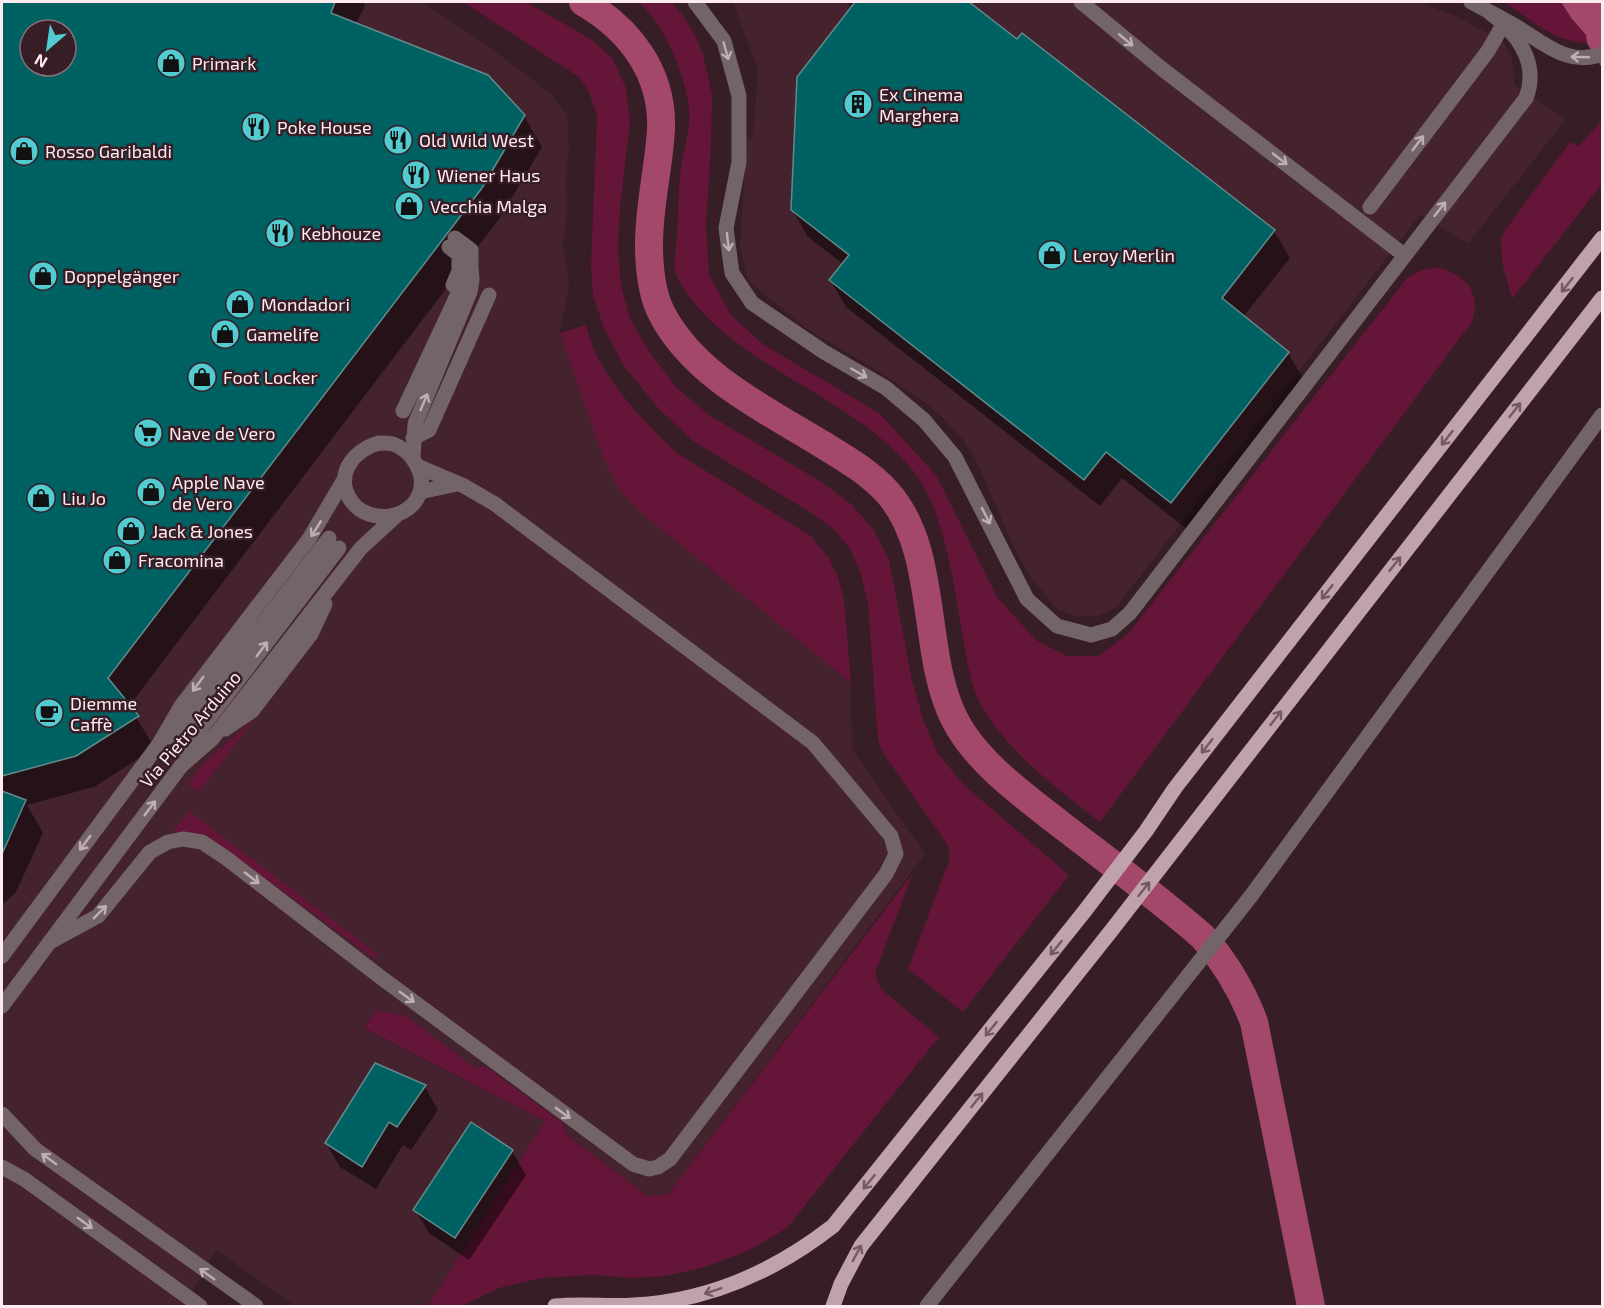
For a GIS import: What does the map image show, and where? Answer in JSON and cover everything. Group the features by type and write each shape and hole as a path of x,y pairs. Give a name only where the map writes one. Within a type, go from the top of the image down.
{"main road":[{"path":"555,1306 670,1302 723,1288 773,1267 804,1248 833,1226 1084,912 1146,831 1175,788 1602,238"},
{"path":"833,1306 841,1284 861,1245 1176,848 1602,298"}],"street":[{"path":"695,2 724,41 739,96 739,162 726,228 732,273 752,303 824,352 886,388 924,420 956,457 1027,599 1057,627 1091,635 1112,629 1130,613 1526,98 1531,80 1527,55 1514,34 1504,23 1488,12"},
{"path":"1082,2 1152,61 1404,255"},
{"path":"1471,2 1515,26 1557,53 1580,58 1602,54"},
{"path":"1370,207 1488,51 1504,23"},
{"path":"50,942 98,916 150,852 168,842 183,839 202,842 633,1164 648,1169 665,1164 886,874 896,854 891,836 813,743 495,504 478,493 415,462 402,449 392,444 379,443 366,446 348,465 345,478 352,502 361,511 385,518 397,515 411,506 420,492 421,481 415,462 414,424 470,292 472,280 471,250 452,242 459,255 459,271 399,409 471,266"},
{"path":"413,438 429,430 489,295"},
{"path":"927,1306 1178,990 1316,810 1602,415"},
{"name":"Via Pietro Arduino","path":"2,956 159,744 181,706 309,539 345,478"},
{"path":"420,492 457,484"},
{"name":"Via Pietro Arduino","path":"2,1006 181,766 213,738 335,581 371,538 397,515"},
{"path":"159,744 192,716 332,542 203,726 181,766"},
{"path":"2,1114 35,1149 256,1306"},
{"path":"2,1167 24,1179 200,1306"}],"shaded area":[{"path":"2,2 422,2 483,42 550,93 567,115 569,146 566,176 567,214 563,245 569,285 560,333 618,489 640,512 851,683 852,749 925,854 668,1194 647,1196 567,1135 563,1123 484,1066 475,1068 406,1016 376,1010 364,1029 545,1121 428,1306 295,1306 216,1250 183,1306 2,1306"},
{"path":"463,2 526,2 591,39 613,59 626,88 630,121 620,208 618,249 621,285 630,319 649,351 676,387 709,415 823,483 851,504 874,530 889,560 912,680 924,722 937,752 963,784 1069,875 963,1012 908,969 949,861 949,847 883,753 878,740 868,604 860,571 850,549 834,529 808,511 693,441 658,408 624,366 604,328 593,296 591,265 597,116 589,92 579,77"},
{"path":"639,2 671,2 683,15 703,54 712,95 706,224 709,275 731,315 764,345 879,413 936,475 997,597 1036,640 1067,656 1098,656 1128,634 1407,278 1422,270 1439,268 1455,274 1471,289 1475,301 1472,322 1100,822 1019,754 1005,739 981,705 969,672 952,574 941,529 925,489 914,472 888,445 857,421 756,357 725,333 698,307 677,277 675,262 679,182 689,123 688,100 679,68 666,38"},
{"path":"733,2 1419,2 1458,17 1503,42 1511,55 1515,85 1566,119 1468,244 1420,215 1117,606 1096,616 1078,617 1054,606 1032,578 1017,554 976,460 963,440 943,418 926,403 882,373 807,329 748,280 740,247 747,138 753,139 758,70"},
{"path":"1505,2 1561,2 1586,35 1587,43 1575,42 1553,34 1533,23"},
{"path":"1561,2 1602,2 1602,68 1587,43 1586,35"},
{"path":"1602,120 1602,184 1512,299 1502,262 1501,240 1504,232 1570,142 1579,146"},
{"path":"586,325 595,352 605,370 643,420 665,442 677,453 811,536 829,558 838,577 844,599 851,683 640,512 618,489 602,454 560,333"},
{"path":"256,717 199,792 188,784 203,764"},
{"path":"189,811 378,955 375,959 216,842 199,834 175,833 174,830"},
{"path":"913,873 875,973 880,988 939,1037 787,1228 750,1250 705,1267 666,1276 630,1278 593,1275 543,1278 502,1287 461,1306 428,1306 545,1121 364,1028 376,1010 406,1016 475,1068 484,1066 563,1123 567,1135 647,1196 668,1194"}],"building":[{"name":"Nave de Vero","path":"2,2 335,2 331,13 488,75 525,115 482,188 108,678 139,716 76,756 2,776"},
{"name":"Leroy Merlin","path":"855,2 969,2 1017,39 1022,33 1275,230 1222,298 1289,352 1171,503 1106,452 1084,480 829,280 849,255 791,210 797,77"},
{"path":"2,791 26,800 2,854"},
{"path":"375,1063 426,1085 397,1127 389,1122 362,1167 325,1143"},
{"path":"471,1122 513,1150 455,1238 413,1210"}],"waterway":[{"path":"583,2 615,25 629,39 650,71 656,89 661,129 651,215 649,262 658,306 676,336 693,356 734,390 850,462 874,479 888,493 904,517 915,543 923,572 937,663 944,692 963,734 987,763 1016,789 1203,937 1239,988 1254,1022 1311,1306"}],"place":[{"name":"Primark","path":"171,63"},
{"name":"Ex Cinema Marghera","path":"858,104"},
{"name":"Poke House","path":"256,127"},
{"name":"Old Wild West","path":"398,140"},
{"name":"Rosso Garibaldi","path":"24,151"},
{"name":"Wiener Haus","path":"416,175"},
{"name":"Vecchia Malga","path":"409,206"},
{"name":"Kebhouze","path":"280,233"},
{"name":"Leroy Merlin","path":"1052,255"},
{"name":"Doppelgänger","path":"43,276"},
{"name":"Mondadori","path":"240,304"},
{"name":"Gamelife","path":"225,334"},
{"name":"Foot Locker","path":"202,377"},
{"name":"Nave de Vero","path":"148,433"},
{"name":"Apple Nave de Vero","path":"151,492"},
{"name":"Liu Jo","path":"41,498"},
{"name":"Jack & Jones","path":"131,531"},
{"name":"Fracomina","path":"117,560"},
{"name":"Diemme Caffè","path":"49,713"}]}
